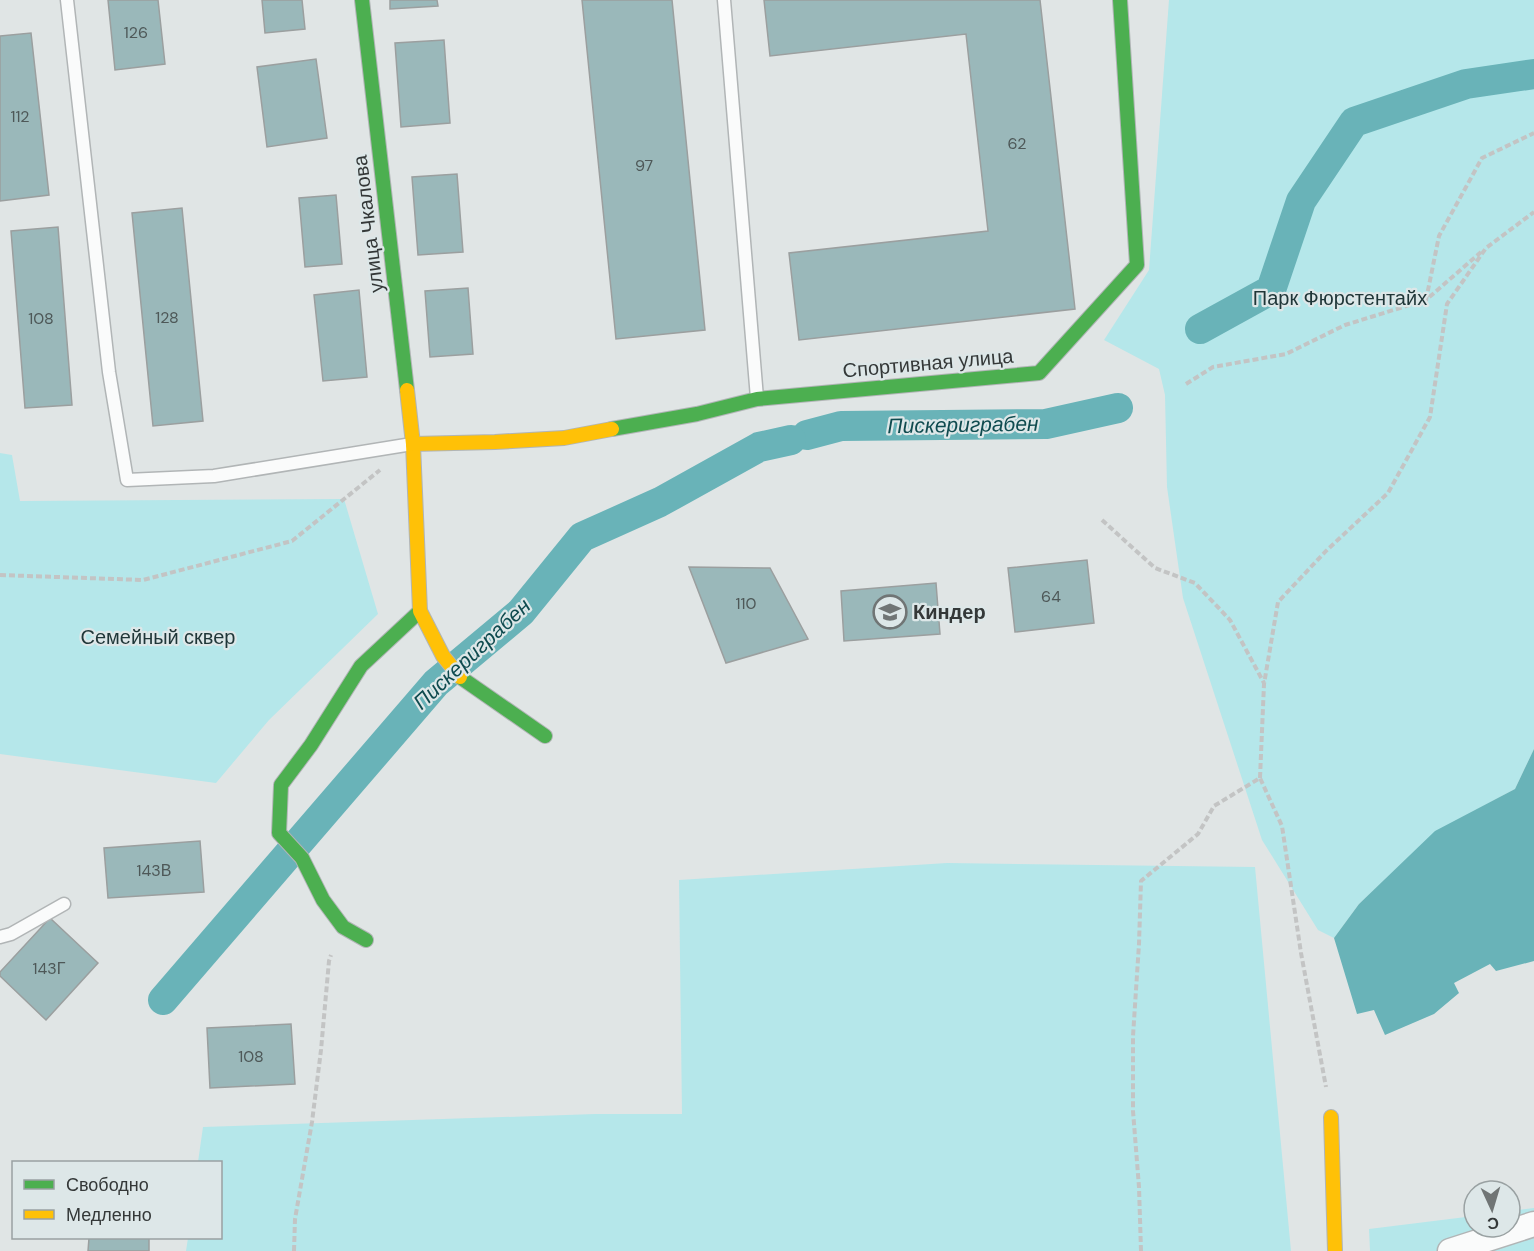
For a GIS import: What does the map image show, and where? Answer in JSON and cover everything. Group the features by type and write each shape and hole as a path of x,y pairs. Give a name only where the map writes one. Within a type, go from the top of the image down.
{"street":[{"name":"улица Чкалова","path":"362,0 413,444 420,611"},
{"name":"Спортивная улица","path":"413,444 564,438 697,414 757,399 1039,373 1137,265 1120,0"},
{"path":"366,940 343,927 323,900 302,858 279,833 281,785 311,745 361,666 420,611 443,656 461,678 545,736"},
{"path":"1331,1117 1335,1251"},
{"path":"1450,1251 1534,1224"}],"lane":[{"path":"67,0 109,372 126,480 214,476 413,444"},
{"path":"724,0 757,399"},
{"path":"0,937 11,934 64,904"}],"path":[{"path":"1426,300 1439,236 1482,158 1534,133"},
{"path":"1186,384 1213,367 1286,354 1345,325 1426,300 1486,248 1534,212"},
{"path":"1331,1117 1301,953 1282,826 1260,778 1264,684 1278,602 1326,551 1388,493 1430,417 1447,304 1486,248"},
{"path":"0,575 143,580 292,541 413,444"},
{"path":"1102,520 1155,568 1195,583 1230,620 1264,684"},
{"path":"1141,1251 1133,1111 1133,1035 1141,881 1198,834 1214,807 1260,778"},
{"path":"294,1251 295,1219 312,1122 329,961 343,927"}],"green space":[{"name":"Парк Фюрстентайх","path":"1169,0 1534,0 1534,749 1515,789 1435,832 1359,904 1334,938 1318,930 1262,840 1183,598 1167,487 1165,395 1159,369 1104,340 1149,270"},
{"name":"Семейный сквер","path":"0,453 12,455 20,501 344,499 378,614 269,720 216,783 0,754"},
{"path":"947,863 1255,867 1291,1251 186,1251 188,1239 222,1239 222,1161 198,1161 203,1127 595,1114 682,1114 679,880"},
{"path":"1534,1208 1534,1251 1370,1251 1369,1229 1462,1217 1462,1239 1522,1239 1522,1210"}],"shaded area":[{"path":"1534,749 1534,961 1496,971 1490,964 1454,983 1459,993 1434,1014 1385,1035 1374,1010 1357,1014 1334,938 1359,904 1435,831 1515,789"}],"building":[{"path":"108,0 158,0 165,64 115,70"},
{"path":"262,0 302,0 305,29 265,33"},
{"path":"390,0 437,0 438,6 390,9"},
{"path":"582,0 672,0 705,330 616,339"},
{"path":"764,0 1040,0 1075,309 799,340 789,253 988,231 966,34 770,56"},
{"path":"31,33 49,195 0,201 0,36"},
{"path":"444,40 450,123 401,127 395,43"},
{"path":"316,59 327,138 267,147 257,67"},
{"path":"457,174 463,252 418,255 412,177"},
{"path":"336,195 342,264 305,267 299,198"},
{"path":"182,208 203,421 153,426 132,213"},
{"path":"58,227 72,405 25,408 11,231"},
{"path":"468,288 473,354 430,357 425,291"},
{"path":"359,290 367,377 323,381 314,295"},
{"path":"1087,560 1094,623 1015,632 1008,568"},
{"path":"689,567 770,568 808,639 726,663"},
{"name":"Киндер","path":"936,583 940,634 844,641 841,591"},
{"path":"200,841 204,892 108,898 104,848"},
{"path":"50,918 98,963 46,1020 0,976 0,972"},
{"path":"291,1024 295,1084 210,1088 207,1028"},
{"path":"89,1239 149,1239 149,1251 88,1251"}],"waterway":[{"name":"Пискериграбен","path":"1200,329 1271,290 1301,201 1354,122 1466,84 1534,74"},
{"name":"Пискериграбен","path":"807,435 841,426 1046,424 1118,408"},
{"name":"Пискериграбен","path":"163,1000 436,683 521,612 582,537 660,502 759,447 791,440"}],"traffic: fast":[{"path":"362,0 407,390"},
{"path":"612,429 697,414 757,399 1039,373 1137,265 1120,0"},
{"path":"366,940 343,927 323,900 302,858 279,833 281,785 311,745 361,666 420,611"},
{"path":"460,677 545,736"}],"traffic: slow":[{"path":"407,390 413,444 420,611 443,656 460,677"},
{"path":"413,444 564,438 612,429"},
{"path":"1331,1117 1335,1251"}],"place":[{"name":"Киндер","path":"890,612"}]}
